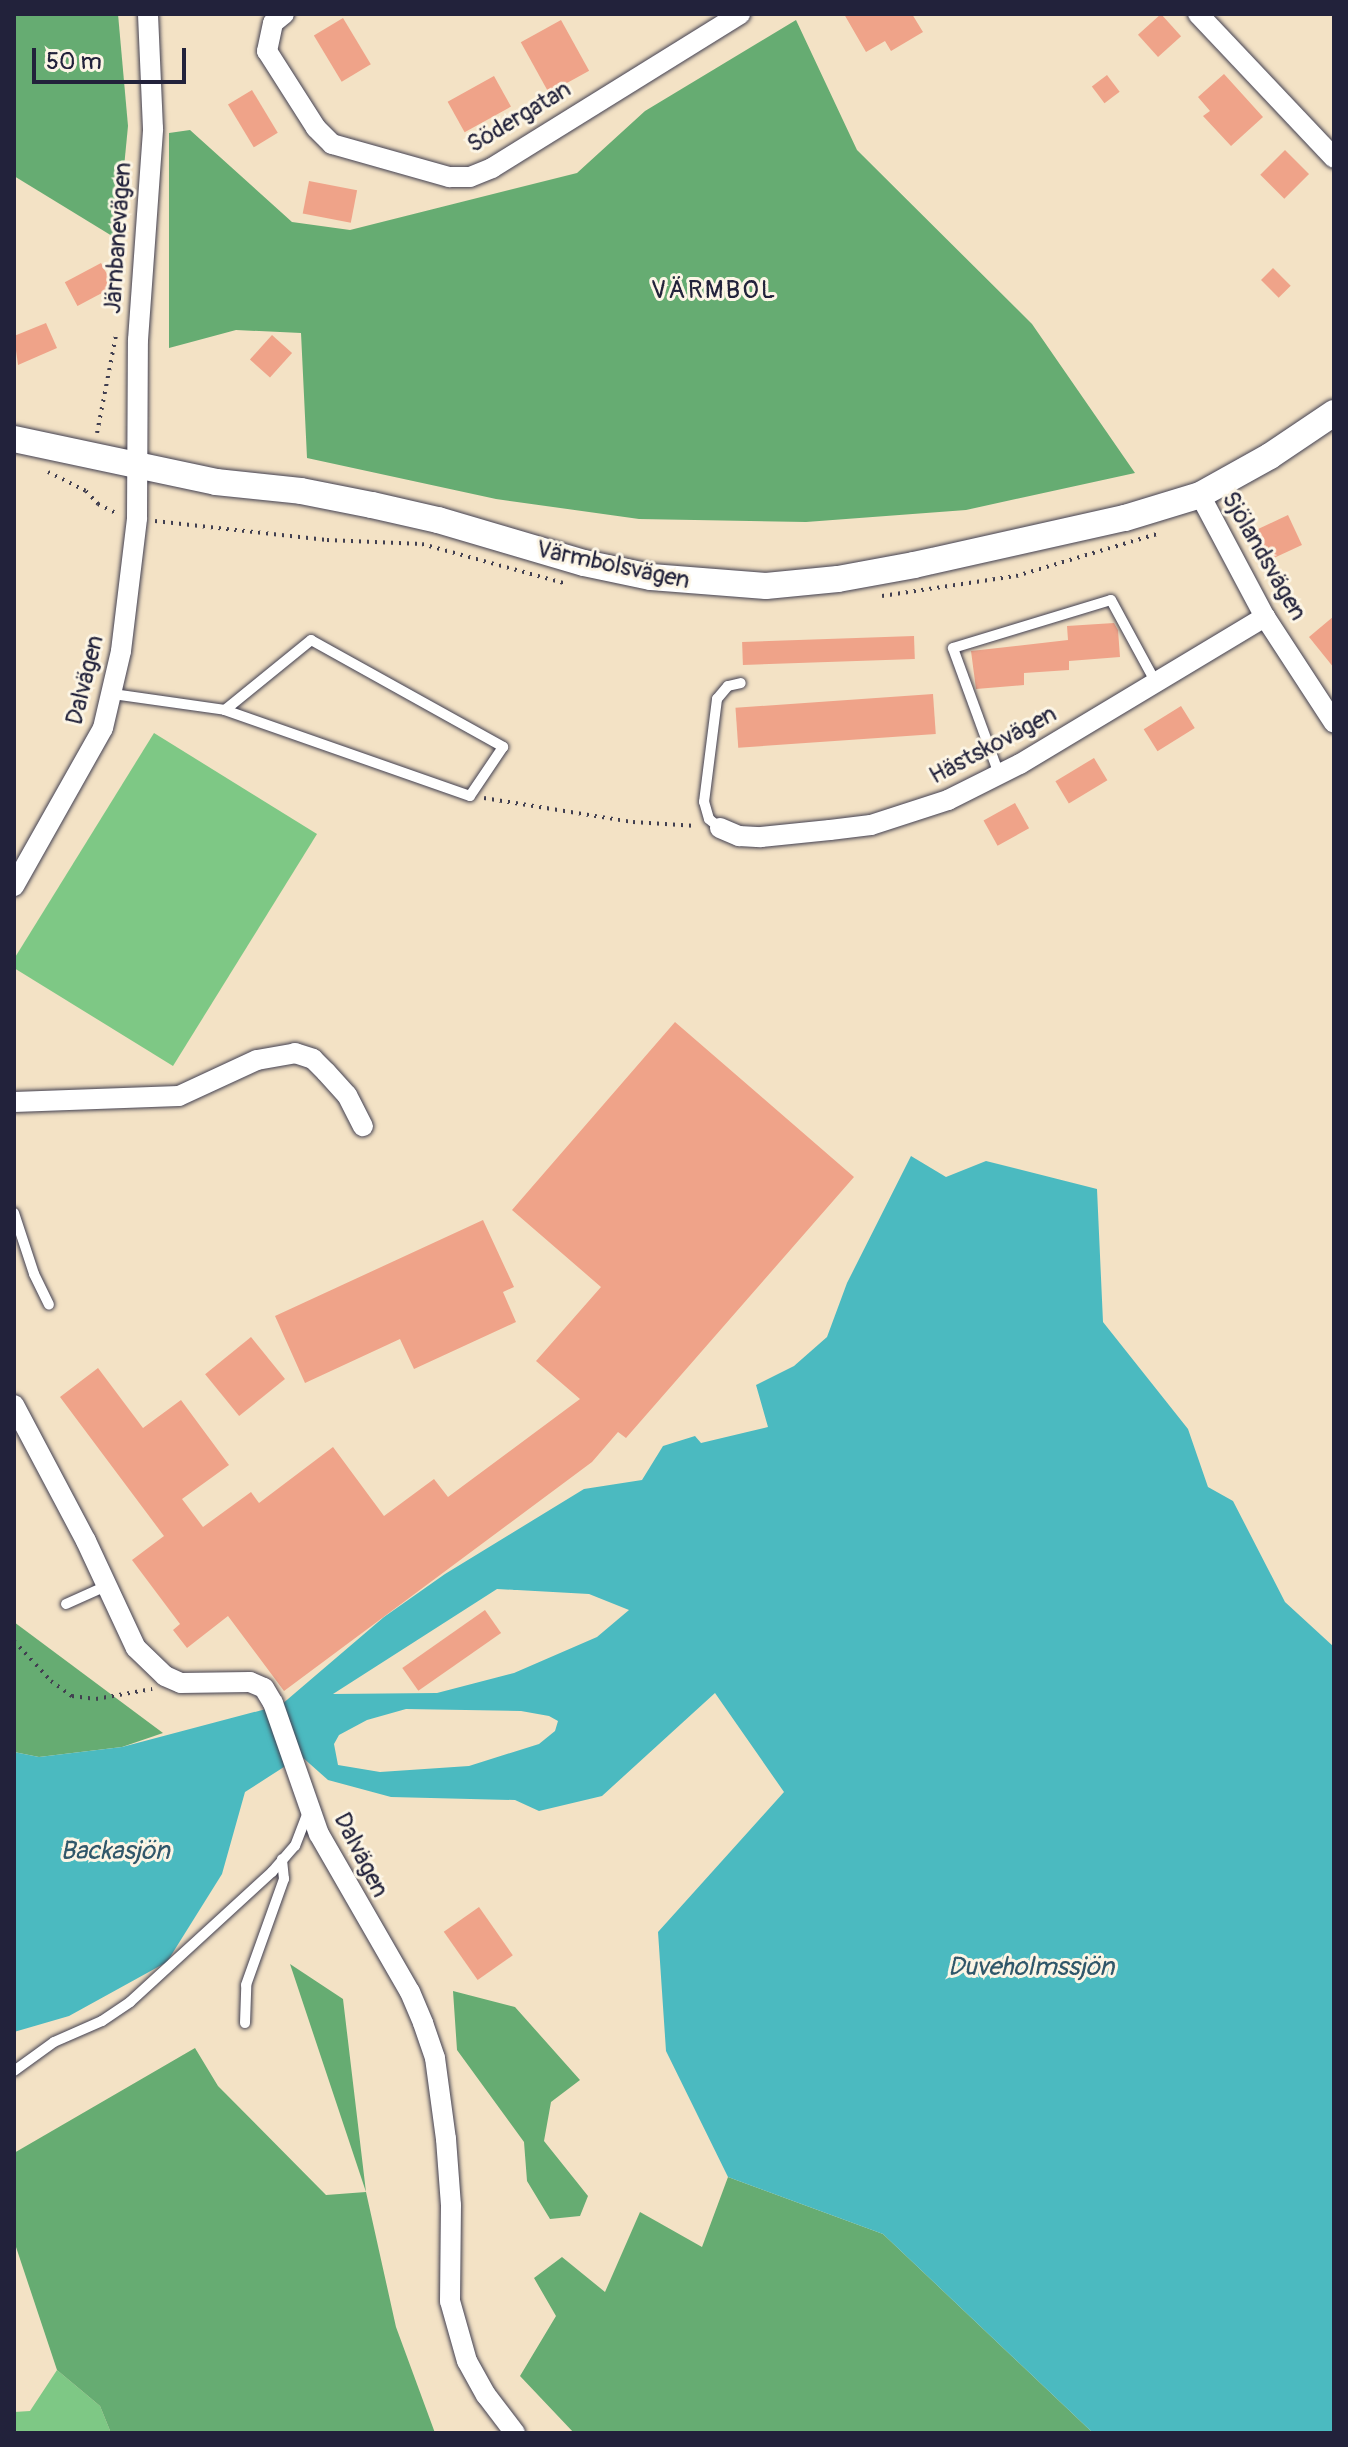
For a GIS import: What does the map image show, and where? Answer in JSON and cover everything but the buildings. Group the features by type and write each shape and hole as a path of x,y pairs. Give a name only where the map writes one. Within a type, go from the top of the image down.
{"street":[{"name":"Järnbanevägen","path":"138,465 138,340 153,129 148,14"},
{"name":"Södergatan","path":"284,14 273,23 267,51 275,69 316,128 332,144 449,177 470,177 492,168 740,14"},
{"path":"1198,14 1334,158"},
{"name":"Värmbolsvägen","path":"14,439 216,482 301,491 372,505 438,520 570,560 651,577 766,586 838,579 929,562 1125,518 1200,495 1270,456 1334,413"},
{"name":"Dalvägen","path":"14,886 103,728 113,694 137,518 138,465"},
{"name":"Sjölandsvägen","path":"1200,495 1265,617 1334,723"},
{"name":"Hästskovägen","path":"720,828 739,836 761,837 871,825 948,800 1157,684 1265,617"},
{"path":"14,1102 179,1096 257,1060 295,1053 313,1059 326,1072 347,1095 363,1126"},
{"path":"14,1405 136,1648 165,1676"},
{"name":"Dalvägen","path":"165,1676 181,1683 250,1682 264,1688 273,1703 309,1810 339,1875 410,1992 435,2058 446,2139 451,2205 450,2301 467,2361 486,2395 515,2433"}],"lane":[{"path":"999,774 953,648 1111,600 1157,684"},
{"path":"113,694 225,710 470,796 503,747 311,640 225,710"},
{"path":"720,828 709,819 704,802 717,699 728,686 741,683"},
{"path":"14,1213 34,1274 49,1305"},
{"path":"66,1604 106,1586"},
{"path":"14,2071 54,2042 102,2021 130,2002 199,1942 295,1846 309,1810"},
{"path":"245,2023 252,1962 284,1879 282,1859"}],"path":[{"path":"86,491 117,333"},
{"path":"38,468 86,491 113,513 327,540 422,544 569,585"},
{"path":"868,598 1016,576 1166,531"},
{"path":"470,796 633,822 720,828"},
{"path":"14,1641 51,1681 72,1696 96,1699 150,1691 165,1676"}],"green space":[{"path":"14,14 118,14 128,126 117,239 14,176"},
{"path":"796,20 857,150 1032,324 1135,473 966,510 806,522 639,519 496,499 307,458 301,333 236,330 169,348 169,133 190,130 292,222 350,230 577,173 645,111"},
{"path":"154,733 317,834 173,1066 14,968 14,959"},
{"path":"14,1622 163,1733 122,1747 39,1757 14,1752"},
{"path":"290,1964 343,1999 366,2192"},
{"path":"453,1991 515,2007 580,2080 551,2102 544,2141 588,2196 580,2216 550,2219 527,2181 524,2142 457,2050"},
{"path":"195,2048 218,2086 326,2195 366,2192 396,2327 435,2433 111,2433 100,2406 57,2370 14,2241 14,2153"},
{"path":"728,2177 883,2234 1093,2433 574,2433 520,2376 556,2316 534,2278 562,2257 605,2292 640,2212 702,2247"},
{"path":"57,2370 100,2406 111,2433 14,2433 14,2412 30,2411"}],"water":[{"name":"Duveholmssjön","path":"911,1156 946,1177 986,1161 1097,1189 1103,1322 1188,1429 1208,1487 1233,1501 1285,1602 1334,1647 1334,2433 1093,2433 883,2234 728,2177 666,2051 658,1932 784,1792 715,1693 602,1796 539,1811 515,1800 391,1797 328,1780 301,1756 245,1792 222,1874 167,1962 69,2016 14,2032 14,1752 39,1757 122,1747 281,1705 384,1617 445,1574 584,1489 642,1480 663,1446 695,1436 701,1443 768,1427 756,1385 794,1366 827,1337 847,1283","holes":["497,1589 589,1594 629,1610 597,1637 514,1673 437,1693 333,1694","406,1709 521,1711 549,1716 558,1721 555,1731 539,1744 469,1766 380,1772 338,1765 334,1744 339,1735 367,1720"]}],"district":[{"name":"VÄRMBOL","path":"714,291"}],"water label":[{"name":"Backasjön","path":"115,1852"}]}
